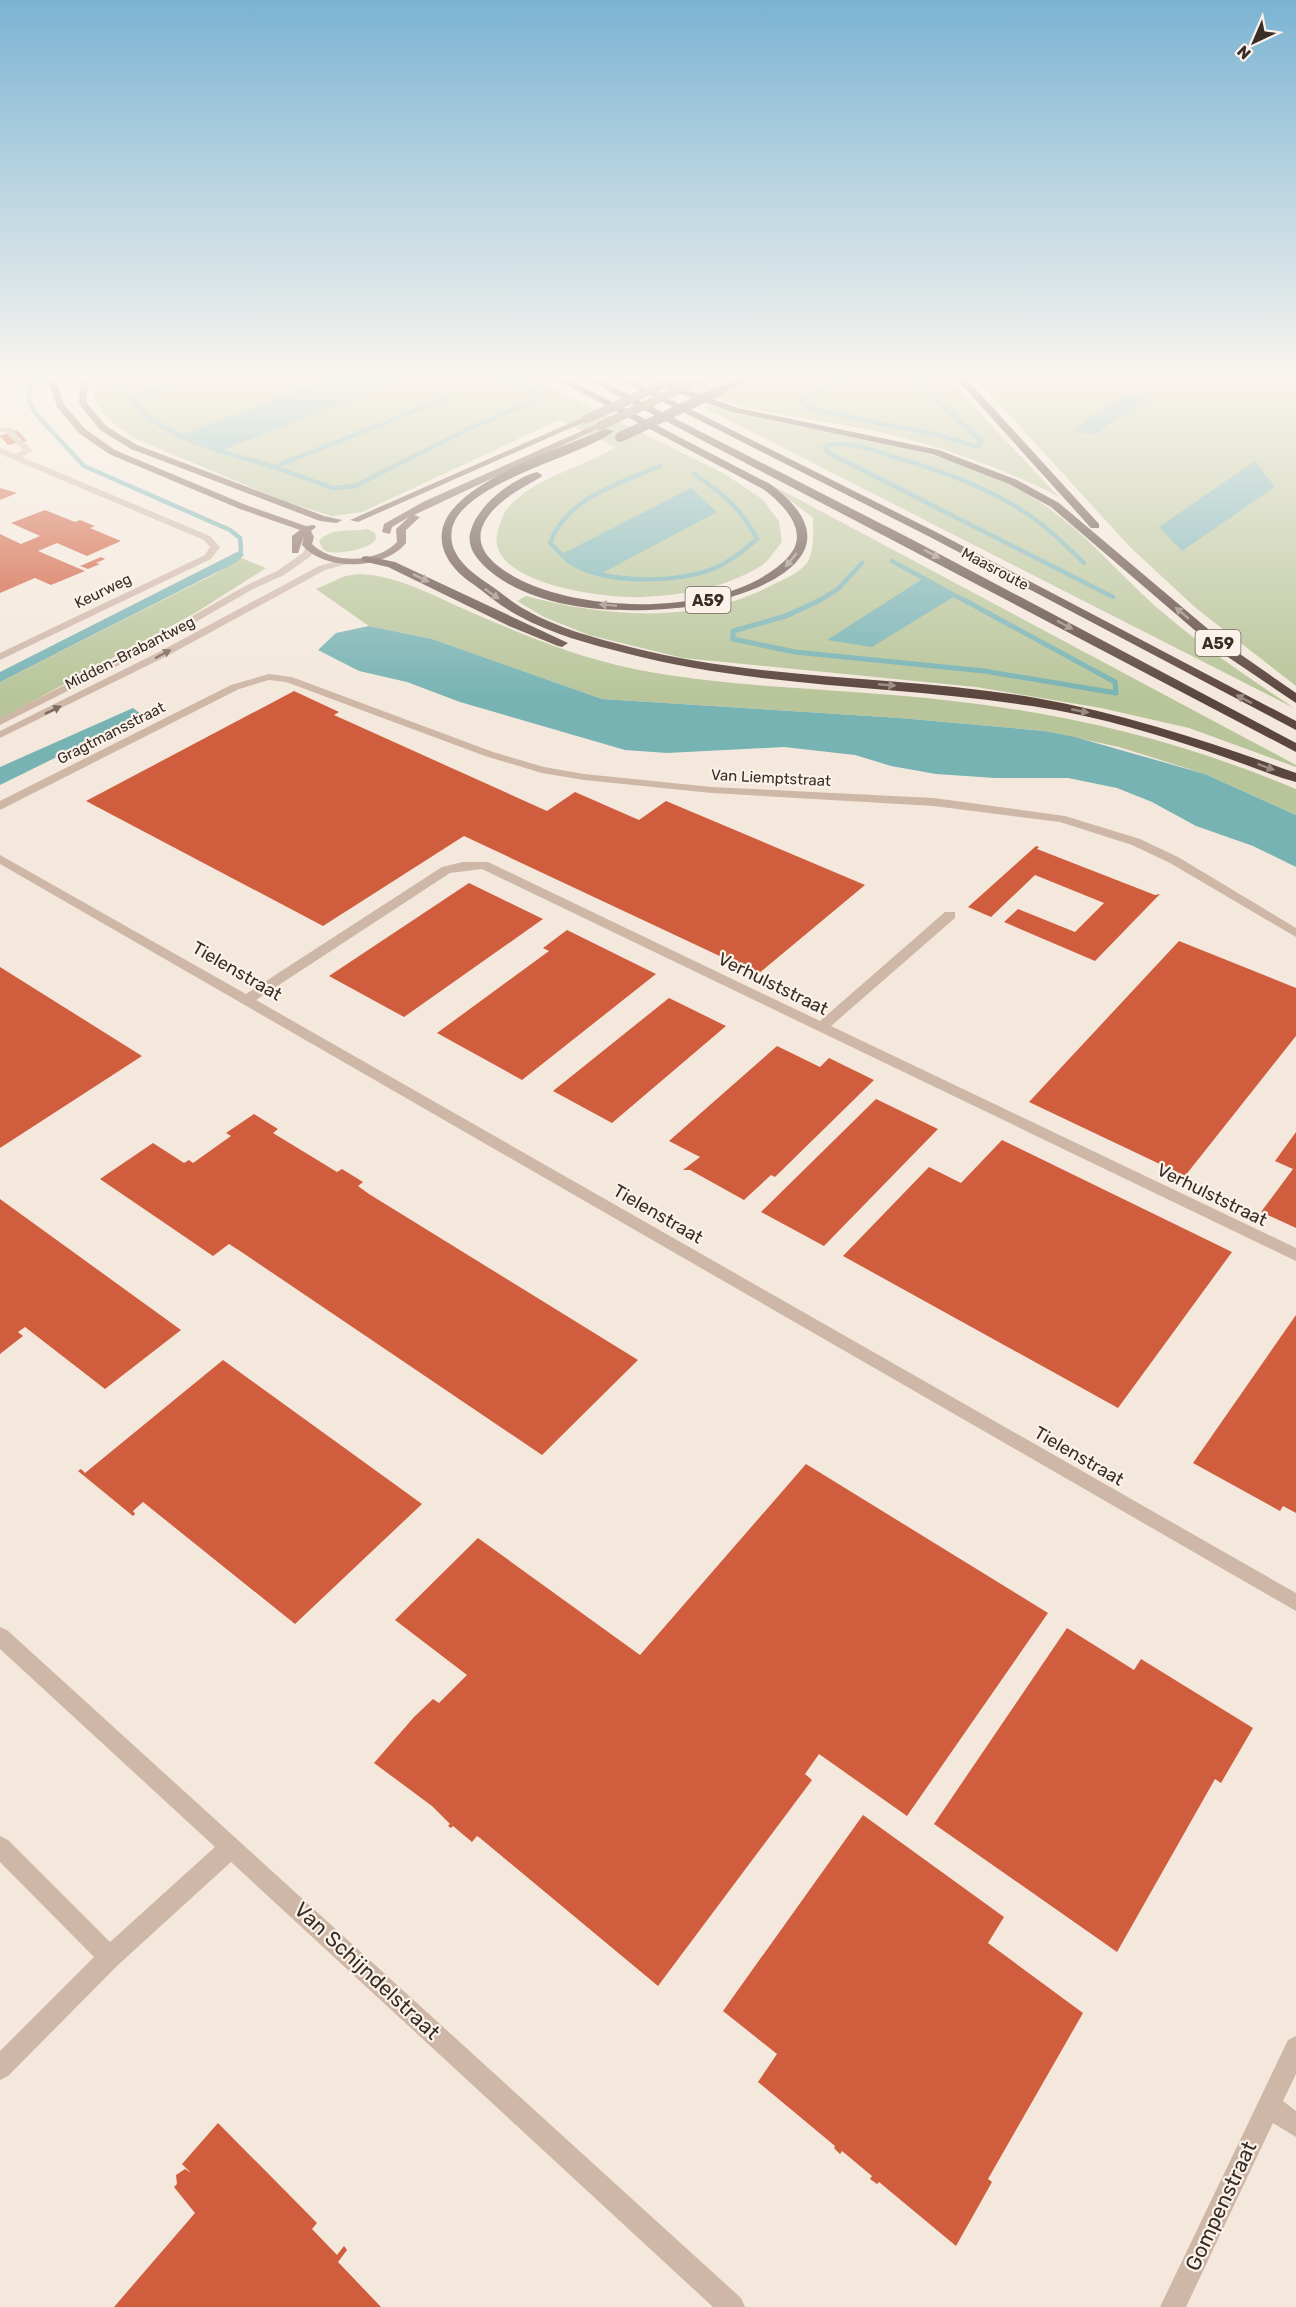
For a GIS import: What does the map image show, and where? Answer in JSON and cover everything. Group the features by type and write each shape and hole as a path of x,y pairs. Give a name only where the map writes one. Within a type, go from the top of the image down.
{"highway":[{"path":"499,482 470,498 447,525 446,541 453,559 479,585 496,597 537,619 580,636 631,652 683,662 828,680 981,695 1083,712 1191,740 1296,778"},
{"name":"A59","path":"527,482 504,494 490,507 476,528 474,542 485,562 509,580 540,593 585,603 625,607 674,605 739,592 774,576 793,559 802,542 801,526 793,511 754,482"},
{"name":"Maasroute","path":"792,482 1296,748"},
{"name":"Maasroute","path":"828,482 934,535 1296,726"},
{"name":"A59","path":"1009,482 1055,505 1223,648 1296,699"},
{"name":"A59","path":"1054,482 1144,581"},
{"path":"366,559 391,564 513,623 597,653 701,673 828,680"}],"main road":[{"path":"185,482 308,538 329,559 347,561 382,555 398,546 402,541 401,529 442,499"},
{"path":"222,482 323,519 355,520 387,526 482,482"},
{"path":"355,520 447,482"},
{"path":"297,536 308,538 326,528 376,525 422,493"},
{"path":"243,507 250,513 296,532 295,551"},
{"path":"308,538 337,520"},
{"path":"329,559 377,550 388,542 376,525"}],"street":[{"name":"Keurweg","path":"0,657 208,557 215,547 207,538 73,482"},
{"name":"Midden-Brabantweg","path":"0,722 131,655 299,561 308,554 308,538"},
{"name":"Midden-Brabantweg","path":"250,587 295,551"},
{"name":"Midden-Brabantweg","path":"271,594 329,559"},
{"name":"Midden-Brabantweg","path":"0,735 163,654 322,568 347,561"},
{"name":"Van Liemptstraat","path":"235,687 269,677 288,679 489,754 542,770 584,777 712,790 934,802 998,808 1061,819 1136,842 1174,860 1296,933"},
{"name":"Gragtmansstraat","path":"0,807 235,687"},
{"name":"Tielenstraat","path":"0,858 1296,1603"},
{"name":"Verhulststraat","path":"247,1000 446,870 463,866 484,866 1296,1255"},
{"path":"822,1028 950,915"},
{"name":"Van Schijndelstraat","path":"0,1636 732,2307"},
{"path":"0,1847 110,1957"},
{"path":"0,2068 110,1957 231,1847"},
{"name":"Gompenstraat","path":"1173,2307 1296,2048"},
{"path":"1269,2106 1296,2125"}],"green space":[{"path":"238,482 427,482 362,512 332,516 286,502"},
{"path":"543,482 736,482 762,499 779,521 782,542 761,566 733,580 704,589 643,597 576,591 525,575 507,562 497,546 499,527 506,510 530,489"},
{"path":"850,482 1002,482 1018,489 1074,528 1155,606 1189,633 1294,708"},
{"path":"1026,482 1045,482 1059,497"},
{"path":"1070,482 1296,482 1296,686 1197,609 1130,547"},
{"path":"768,483 1296,767 1189,728 1101,708 976,687 683,658 589,635 544,617 517,601 526,596 587,609 619,612 682,612 713,607 743,598 781,581 804,567 810,558 813,518"},
{"path":"367,529 375,533 376,539 368,546 355,550 329,552 321,546 319,541 335,532"},
{"path":"241,558 266,568 195,613 0,719 0,682 215,574"},
{"path":"359,574 389,578 418,588 512,630 552,645 634,669 711,681 944,700 1036,713 1123,731 1209,756 1296,789 1296,815 1205,774 1119,747 1045,731 900,718 602,699 432,639 369,626 316,589 345,576"}],"water":[{"path":"1225,482 1271,482 1275,487 1182,551 1159,527"},
{"path":"691,488 717,512 602,573 583,568 562,554"},
{"path":"241,550 244,555 237,562 0,682 0,672"},
{"path":"924,578 955,596 872,647 827,640"},
{"path":"369,626 432,639 602,699 900,718 1045,731 1075,737 1205,774 1296,815 1296,867 1253,846 1196,826 1152,802 1117,788 1068,778 995,778 936,774 891,766 855,755 784,747 667,753 625,750 460,702 407,682 359,671 318,650 336,633"},
{"path":"133,708 142,715 0,785 0,767"}],"building":[{"path":"0,488 17,493 0,500"},
{"path":"45,510 75,522 80,520 95,526 90,528 121,541 87,556 57,543 38,551 85,571 51,585 35,578 0,593 0,534 21,544 40,536 11,523"},
{"path":"101,557 105,559 96,563 100,564 88,569 80,566"},
{"path":"294,691 339,712 334,715 547,811 575,792 639,820 666,801 865,885 758,974 464,836 323,926 86,801"},
{"path":"1036,846 1039,847 1037,849 1155,895 1160,894 1095,961 1004,922 1018,909 1075,932 1104,903 1035,875 991,917 968,907"},
{"path":"469,883 543,919 404,1017 329,976"},
{"path":"567,930 656,974 522,1080 437,1033 549,951 543,948"},
{"path":"1179,941 1296,988 1296,1036 1185,1176 1029,1102"},
{"path":"0,967 142,1056 0,1148"},
{"path":"669,998 726,1026 612,1123 553,1091"},
{"path":"777,1046 820,1067 829,1058 874,1080 775,1177 771,1175 744,1200 690,1170 683,1170 700,1157 669,1141"},
{"path":"876,1099 938,1129 824,1246 761,1212"},
{"path":"254,1114 278,1129 273,1133 337,1172 342,1169 363,1182 358,1186 369,1194 638,1360 542,1455 229,1244 213,1256 100,1179 153,1143 184,1163 189,1160 193,1163 231,1136 226,1133"},
{"path":"1296,1132 1296,1228 1261,1212 1293,1169 1275,1161"},
{"path":"1002,1140 1232,1252 1118,1408 843,1256 929,1167 961,1183"},
{"path":"0,1199 181,1330 105,1389 25,1327 18,1332 23,1336 0,1354"},
{"path":"1296,1315 1296,1513 1283,1506 1280,1511 1193,1463"},
{"path":"223,1360 422,1504 295,1624 143,1502 133,1511 135,1514 133,1516 78,1471 81,1469 85,1473"},
{"path":"806,1464 1048,1613 907,1816 819,1754 805,1774 812,1780 658,1986 480,1838 477,1836 472,1842 453,1826 451,1828 448,1826 450,1824 432,1806 374,1763 433,1699 439,1703 467,1675 395,1620 478,1538 640,1655"},
{"path":"1067,1628 1134,1670 1141,1659 1253,1728 1221,1783 1215,1779 1117,1952 934,1824"},
{"path":"863,1815 1004,1917 988,1943 1083,2013 988,2179 992,2182 956,2246 879,2182 877,2184 870,2179 872,2176 842,2151 840,2154 834,2148 835,2146 758,2082 777,2054 723,2011"},
{"path":"218,2123 317,2223 312,2229 337,2255 344,2246 347,2250 338,2262 381,2307 114,2307 195,2213 174,2187 177,2184 176,2175 185,2169 191,2173 182,2164"}],"waterway":[{"path":"120,482 230,530 240,538 241,550"},
{"path":"315,482 333,488 355,486 364,482"},
{"path":"622,482 596,494 568,514 550,543 570,562 585,569 602,575 642,579 682,577 715,568 737,555 757,539 738,510 704,482"},
{"path":"886,482 1113,597"},
{"path":"967,482 1002,498 1036,520 1084,563"},
{"path":"892,561 967,602"},
{"path":"817,602 838,589 862,563"},
{"path":"820,600 786,616 733,631 733,639 795,652 984,671 1116,693 1115,682 964,600"}]}
